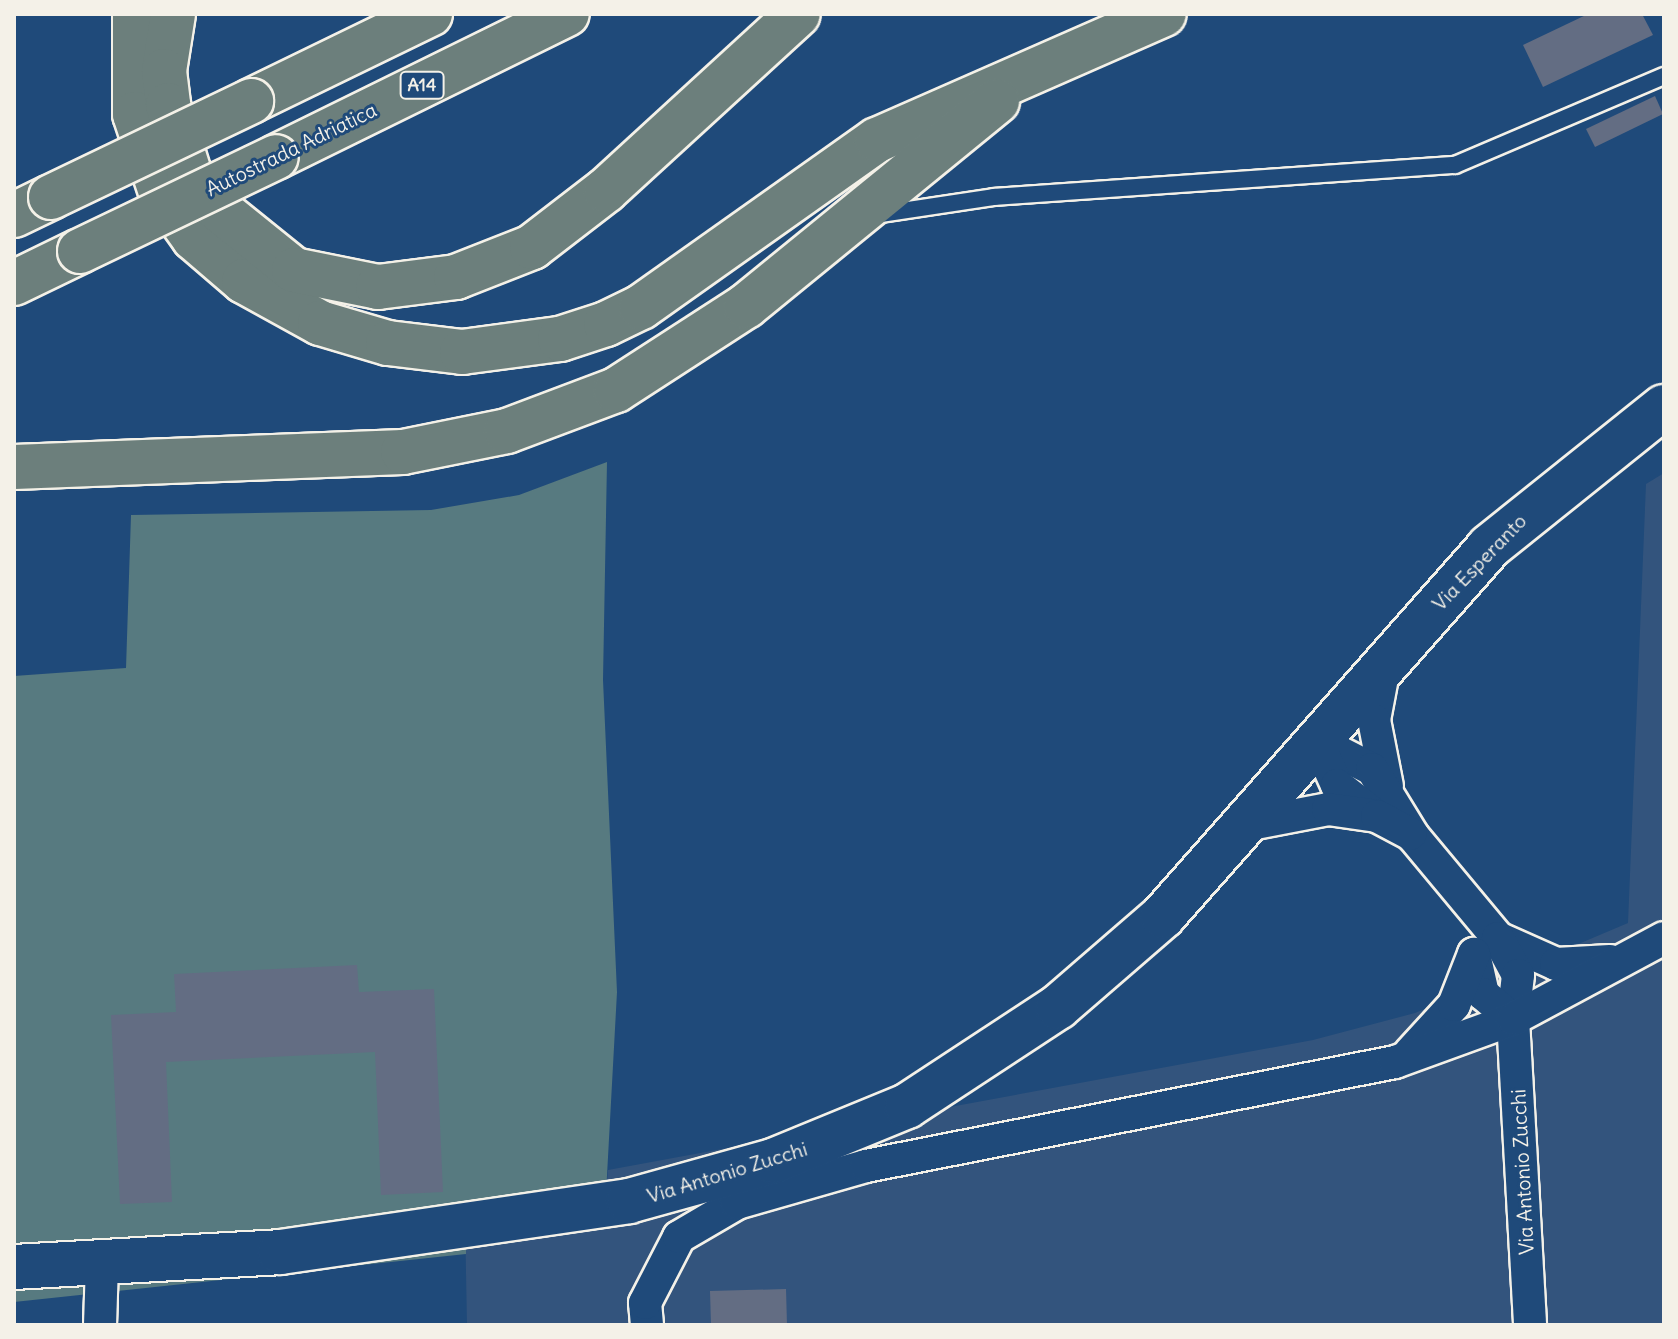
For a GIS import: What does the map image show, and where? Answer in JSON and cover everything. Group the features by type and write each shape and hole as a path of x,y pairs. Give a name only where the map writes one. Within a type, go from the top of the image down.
{"highway":[{"path":"135,14 135,114 161,192 194,238 279,303 361,336 423,349 509,347 606,324 641,307 877,140 1017,83 1164,14"},
{"path":"173,14 168,105 189,173 212,204 294,270 378,287 456,277 532,247 606,190 798,14"},
{"path":"32,206 430,14"},
{"name":"Autostrada Adriatica","path":"14,283 567,14"},
{"path":"14,467 403,452 507,431 616,390 746,306 1017,83"}],"main road":[{"name":"Via Esperanto","path":"1317,741 1489,547 1664,407"},
{"name":"Via Antonio Zucchi","path":"14,1267 102,1265 280,1252 629,1201 827,1141 957,1078 1058,1007 1163,916 1317,741"}],"street":[{"name":"Via Antonio Zucchi","path":"1384,808 1374,720 1387,660"},
{"name":"Via Antonio Zucchi","path":"1317,741 1337,785 1384,808 1413,836 1464,903 1486,946 1518,975 1513,1019 1530,1325"},
{"path":"1245,825 1300,810 1384,808"},
{"name":"Via Antonio Zucchi","path":"1486,946 1556,964 1650,946"},
{"path":"1395,1062 1447,1014 1486,946"},
{"name":"Via Antonio Zucchi","path":"647,1325 645,1303 679,1237 737,1203 866,1166 1395,1062 1513,1019 1650,946"},
{"path":"100,1325 102,1265"}],"lane":[{"path":"857,217 994,197 1396,174 1512,146 1664,76"}],"shaded area":[{"path":"1664,473 1664,1325 467,1325 465,1219 606,1194 608,1170 1313,1040 1415,1013 1628,923 1646,484"}],"green space":[{"path":"607,462 603,680 617,992 606,1194 466,1219 466,1254 14,1302 14,676 126,668 131,515 431,510 519,495"}],"building":[{"path":"1588,14 1642,14 1653,35 1543,87 1523,45"},
{"path":"1655,96 1663,114 1595,147 1586,129"},
{"path":"357,965 359,992 434,989 443,1192 381,1195 375,1052 166,1062 172,1202 120,1204 111,1015 176,1012 174,974"},
{"path":"786,1289 787,1325 711,1325 710,1291"}]}
